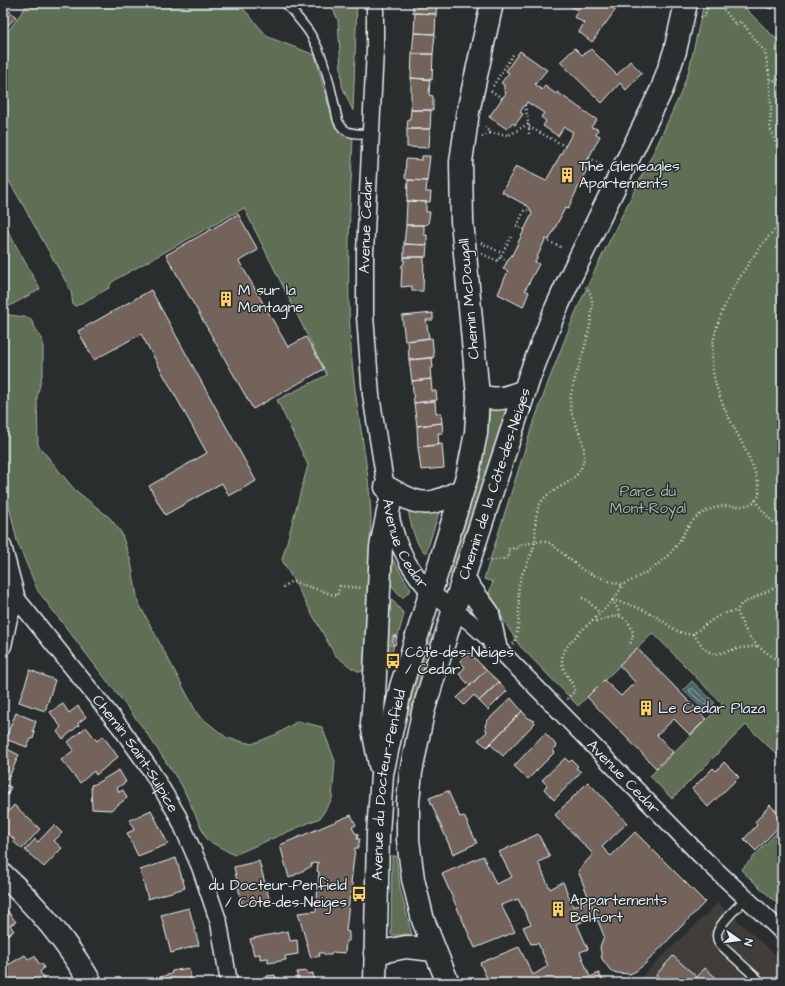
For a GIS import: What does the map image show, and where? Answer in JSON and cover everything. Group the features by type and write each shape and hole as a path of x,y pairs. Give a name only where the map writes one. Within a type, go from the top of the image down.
{"main road":[{"name":"Chemin McDougall","path":"430,592 462,490 474,446 478,421 478,396 462,221 462,162 468,112 492,3"},
{"name":"Chemin de la Côte-des-Neiges","path":"448,983 423,920 411,868 408,840 410,772 422,712 463,579 524,391 565,288 662,89 675,51 686,3"},
{"path":"478,396 489,399 500,399 524,391"},
{"path":"382,774 372,724 381,547 387,497 425,503 436,501 462,490"},
{"path":"463,579 475,593 505,644"},
{"name":"Avenue du Docteur-Penfield","path":"375,983 378,834 382,774 400,687 430,592"},
{"path":"3,875 22,893 54,928 77,959 91,983"},
{"path":"375,952 406,947 434,950"}],"street":[{"name":"Avenue Cedar","path":"375,3 375,50 364,270 365,323 369,379 387,497 395,535 404,556 419,579 430,592 470,622 505,644 690,845 745,899 782,932"},
{"name":"Chemin Saint-Sulpice","path":"3,546 18,599 121,728 164,790 178,816 200,867 219,923 229,983"},
{"path":"3,646 9,618 18,599"}],"lane":[{"path":"285,3 310,33 318,49 326,70 338,121 341,127 344,131 370,134"},
{"path":"745,899 718,929 717,938 719,944 762,983"}],"path":[{"path":"705,16 709,3"},
{"path":"719,3 736,25 741,21 765,52 770,82 770,128 782,157"},
{"path":"502,98 489,92 514,53"},
{"path":"770,82 782,79"},
{"path":"525,104 529,135"},
{"path":"480,144 483,125 490,133"},
{"path":"481,137 490,133 509,135 529,126"},
{"path":"529,126 565,146"},
{"path":"589,158 603,166"},
{"path":"524,230 517,226 524,211 528,210"},
{"path":"490,561 509,558 508,549 519,548 519,545 542,541 550,543 584,570 604,579 622,584 647,572 668,556 695,518 704,512 724,506 745,505 755,500 759,493 759,485 750,460 723,405 714,374 712,352 719,322 737,282 759,248 782,221"},
{"path":"481,253 498,261 511,236"},
{"path":"545,240 562,247"},
{"path":"480,248 480,242 502,253"},
{"path":"500,257 508,261"},
{"path":"505,644 518,620 519,585 534,543 536,515 540,504 548,495 575,478 584,462 583,442 570,406 571,391 591,322 591,298 589,290 585,287"},
{"path":"755,500 767,516 782,530"},
{"path":"284,586 292,581 337,596 340,586 365,588"},
{"path":"612,600 632,605 650,613 681,633 693,634 723,614 737,610 741,604 772,589 782,581"},
{"path":"568,699 575,691 563,667 562,654 571,642 612,600 620,590 622,584"},
{"path":"582,598 587,600 600,613"},
{"path":"612,600 619,612 620,617"},
{"path":"737,610 747,635 758,646 775,658 782,666"},
{"path":"592,621 609,617 620,617 625,619 632,629 633,636 630,644"},
{"path":"693,634 711,654 758,646"}],"shaded area":[{"path":"718,903 782,961 782,983 635,983"}],"green space":[{"path":"91,3 241,3 242,7 268,37 315,55 328,104 353,136 349,242 350,321 355,390 370,495 371,516 366,669 360,672 335,655 282,560 308,465 277,400 327,375 244,208 118,278 111,283 109,288 76,306 73,305 71,291 3,171 3,38 27,5"},
{"path":"330,3 357,3 353,111 342,86 338,20"},
{"name":"Parc du Mont-Royal","path":"704,3 740,3 775,38 782,40 782,759 746,725 672,799 650,776 722,704 653,633 578,706 520,646 488,596 493,582 484,579 530,433 574,316 680,95 689,70"},
{"path":"3,222 40,289 6,308 3,302"},
{"path":"3,314 30,318 43,342 43,371 37,397 38,445 74,489 110,518 121,532 131,562 138,602 198,715 227,738 252,744 277,734 298,721 322,727 335,761 332,799 320,818 234,855 207,840 182,786 144,729 38,591 17,541 3,479"},
{"path":"508,405 453,577 448,572 480,469 485,448 490,406"},
{"path":"407,504 441,506 426,553 422,550 416,538"},
{"path":"391,556 411,590 402,598 389,582"},
{"path":"388,595 404,614 398,636 393,635 390,645 394,646 385,675"},
{"path":"428,633 434,637 410,714 405,713 410,692"},
{"path":"782,827 782,908 741,870"},
{"path":"392,856 396,856 400,888 412,935 391,935"}],"water":[{"path":"692,681 715,703 706,712 683,690"}],"building":[{"path":"413,3 437,3 436,14 413,13"},
{"path":"570,3 617,3 619,5 592,42 579,32 584,23 574,17 578,11 569,5"},
{"path":"636,3 652,3 651,7"},
{"path":"759,3 774,3 772,9 758,5"},
{"path":"3,5 16,17 3,31"},
{"path":"415,13 436,14 435,34 414,33"},
{"path":"414,33 435,34 433,54 412,54"},
{"path":"575,48 582,55 591,49 617,75 630,61 642,73 626,90 620,83 602,103 560,62"},
{"name":"The Gleneagles Apartements","path":"520,51 547,70 535,84 542,90 545,86 556,94 557,92 597,120 591,127 598,129 596,134 600,136 584,167 587,169 568,209 565,208 549,240 545,240 535,262 539,264 525,290 529,292 523,307 498,294 508,271 503,269 512,255 532,214 529,207 502,192 516,166 546,181 573,132 564,127 558,136 543,126 546,121 541,117 544,113 527,102 520,112 523,114 515,125 512,123 507,129 489,117 506,93 504,90 504,85 501,83 509,73 506,71"},
{"path":"412,54 433,54 432,80 411,78"},
{"path":"411,78 430,79 429,95 433,96 433,110 411,110"},
{"path":"411,110 431,110 430,129 407,129"},
{"path":"407,129 430,129 429,148 407,147"},
{"path":"422,156 430,156 427,181 408,180 405,178 406,159 422,160"},
{"path":"408,180 427,181 426,192 431,192 430,202 407,201"},
{"path":"407,201 426,202 426,212 430,212 428,224 406,225"},
{"name":"M sur la Montagne","path":"238,214 258,250 239,261 288,347 306,337 324,369 253,409 166,255"},
{"path":"406,225 424,225 424,235 427,235 427,245 404,244"},
{"path":"404,244 427,245 426,257 404,257"},
{"path":"404,257 424,257 423,291 412,291 412,286 401,287"},
{"path":"151,290 256,481 229,496 222,483 165,515 149,486 207,453 141,334 94,360 78,331"},
{"path":"433,313 433,320 426,320 429,338 405,341 402,316"},
{"path":"432,338 434,357 409,360 408,341"},
{"path":"432,358 433,368 430,368 431,379 412,381 409,360"},
{"path":"431,379 432,391 436,391 437,400 414,403 412,381"},
{"path":"435,401 436,413 441,413 442,423 417,426 414,403"},
{"path":"442,423 443,433 438,433 439,445 418,447 417,426"},
{"path":"442,444 444,468 421,470 418,447"},
{"path":"394,636 397,637 395,645 392,644"},
{"name":"Le Cedar Plaza","path":"637,648 706,719 690,735 674,719 657,735 673,752 656,768 587,697 604,680 621,696 635,682 619,665"},
{"path":"468,651 486,670 470,686 459,674 465,667 460,661"},
{"path":"30,670 55,680 45,711 19,702"},
{"path":"486,670 499,682 479,701 474,695 464,705 457,698"},
{"path":"499,682 507,691 488,710 479,701"},
{"path":"511,698 522,711 487,747 478,740 487,732 485,726 487,721"},
{"path":"63,704 69,713 78,706 86,717 63,739 57,732 61,727 50,712"},
{"path":"522,711 535,723 503,756 490,744"},
{"path":"16,713 36,721 33,731 35,732 33,739 31,739 27,747 5,739"},
{"path":"86,727 97,741 103,736 118,757 96,775 94,771 80,783 61,760 74,750 68,742"},
{"path":"545,733 557,746 553,750 555,752 528,779 514,766"},
{"path":"3,747 19,755 8,779 3,777"},
{"path":"565,758 569,762 572,760 578,766 576,768 581,772 554,800 544,789 547,785 542,780"},
{"path":"724,762 739,777 708,807 692,789 713,768 716,771"},
{"path":"119,770 126,782 117,788 119,792 123,790 127,798 111,810 92,809 91,785"},
{"path":"588,782 627,823 602,847 611,856 635,832 705,902 646,963 630,974 611,971 602,959 600,947 604,936 578,871 593,854 555,815"},
{"path":"3,784 11,787 3,803"},
{"path":"448,791 460,817 464,816 477,843 453,854 429,798"},
{"path":"14,805 40,829 22,849 14,842 14,839 3,830 3,818"},
{"path":"770,805 782,817 782,823 756,851 744,839 757,825 755,822"},
{"path":"151,810 168,844 138,856 127,833 134,830 130,820"},
{"path":"351,815 356,825 352,827 355,833 358,834 357,839 360,839 358,848 355,848 351,883 353,884 352,893 350,893 346,931 349,932 349,941 346,941 345,953 332,952 331,955 325,955 324,953 319,953 320,956 311,958 298,913 316,911 319,872 317,871 318,862 311,864 312,866 289,878 280,845"},
{"path":"54,825 62,833 54,841 62,848 44,867 25,850 35,839 38,842"},
{"name":"Appartements Belfort","path":"538,834 550,857 538,862 550,889 563,882 573,907 589,900 595,916 577,924 588,949 580,952 590,977 599,973 603,983 489,983 480,963 519,947 533,975 548,966 538,943 531,944 523,927 531,924 518,899 501,905 515,932 475,948 442,874 483,856 496,884 512,877 499,852"},
{"path":"176,858 185,888 148,899 140,870"},
{"path":"259,861 269,898 242,905 234,867"},
{"path":"189,908 199,945 171,953 161,915"},
{"path":"6,909 16,922 10,925 14,931 3,937 3,911"},
{"path":"288,931 290,941 297,940 298,954 285,956 286,960 268,963 268,958 260,959 260,954 254,955 250,939"},
{"path":"25,955 28,959 35,956 39,964 44,966 40,972 47,983 3,983 3,968"},
{"path":"673,956 697,977 705,968 722,983 665,983 656,975"},
{"path":"189,968 192,983 160,983 160,977 171,974 172,971"},
{"path":"307,971 308,974 313,973 314,983 282,983 297,981 297,972"},
{"path":"275,975 276,978 280,978 280,983 263,983 262,980 267,979 267,976"}],"place":[{"name":"The Gleneagles Apartements","path":"567,175"},
{"name":"M sur la Montagne","path":"226,299"},
{"name":"Côte-des-Neiges / Cedar","path":"393,661"},
{"name":"Le Cedar Plaza","path":"646,708"},
{"name":"du Docteur-Penfield / Côte-des-Neiges","path":"359,894"},
{"name":"Appartements Belfort","path":"558,909"}]}
